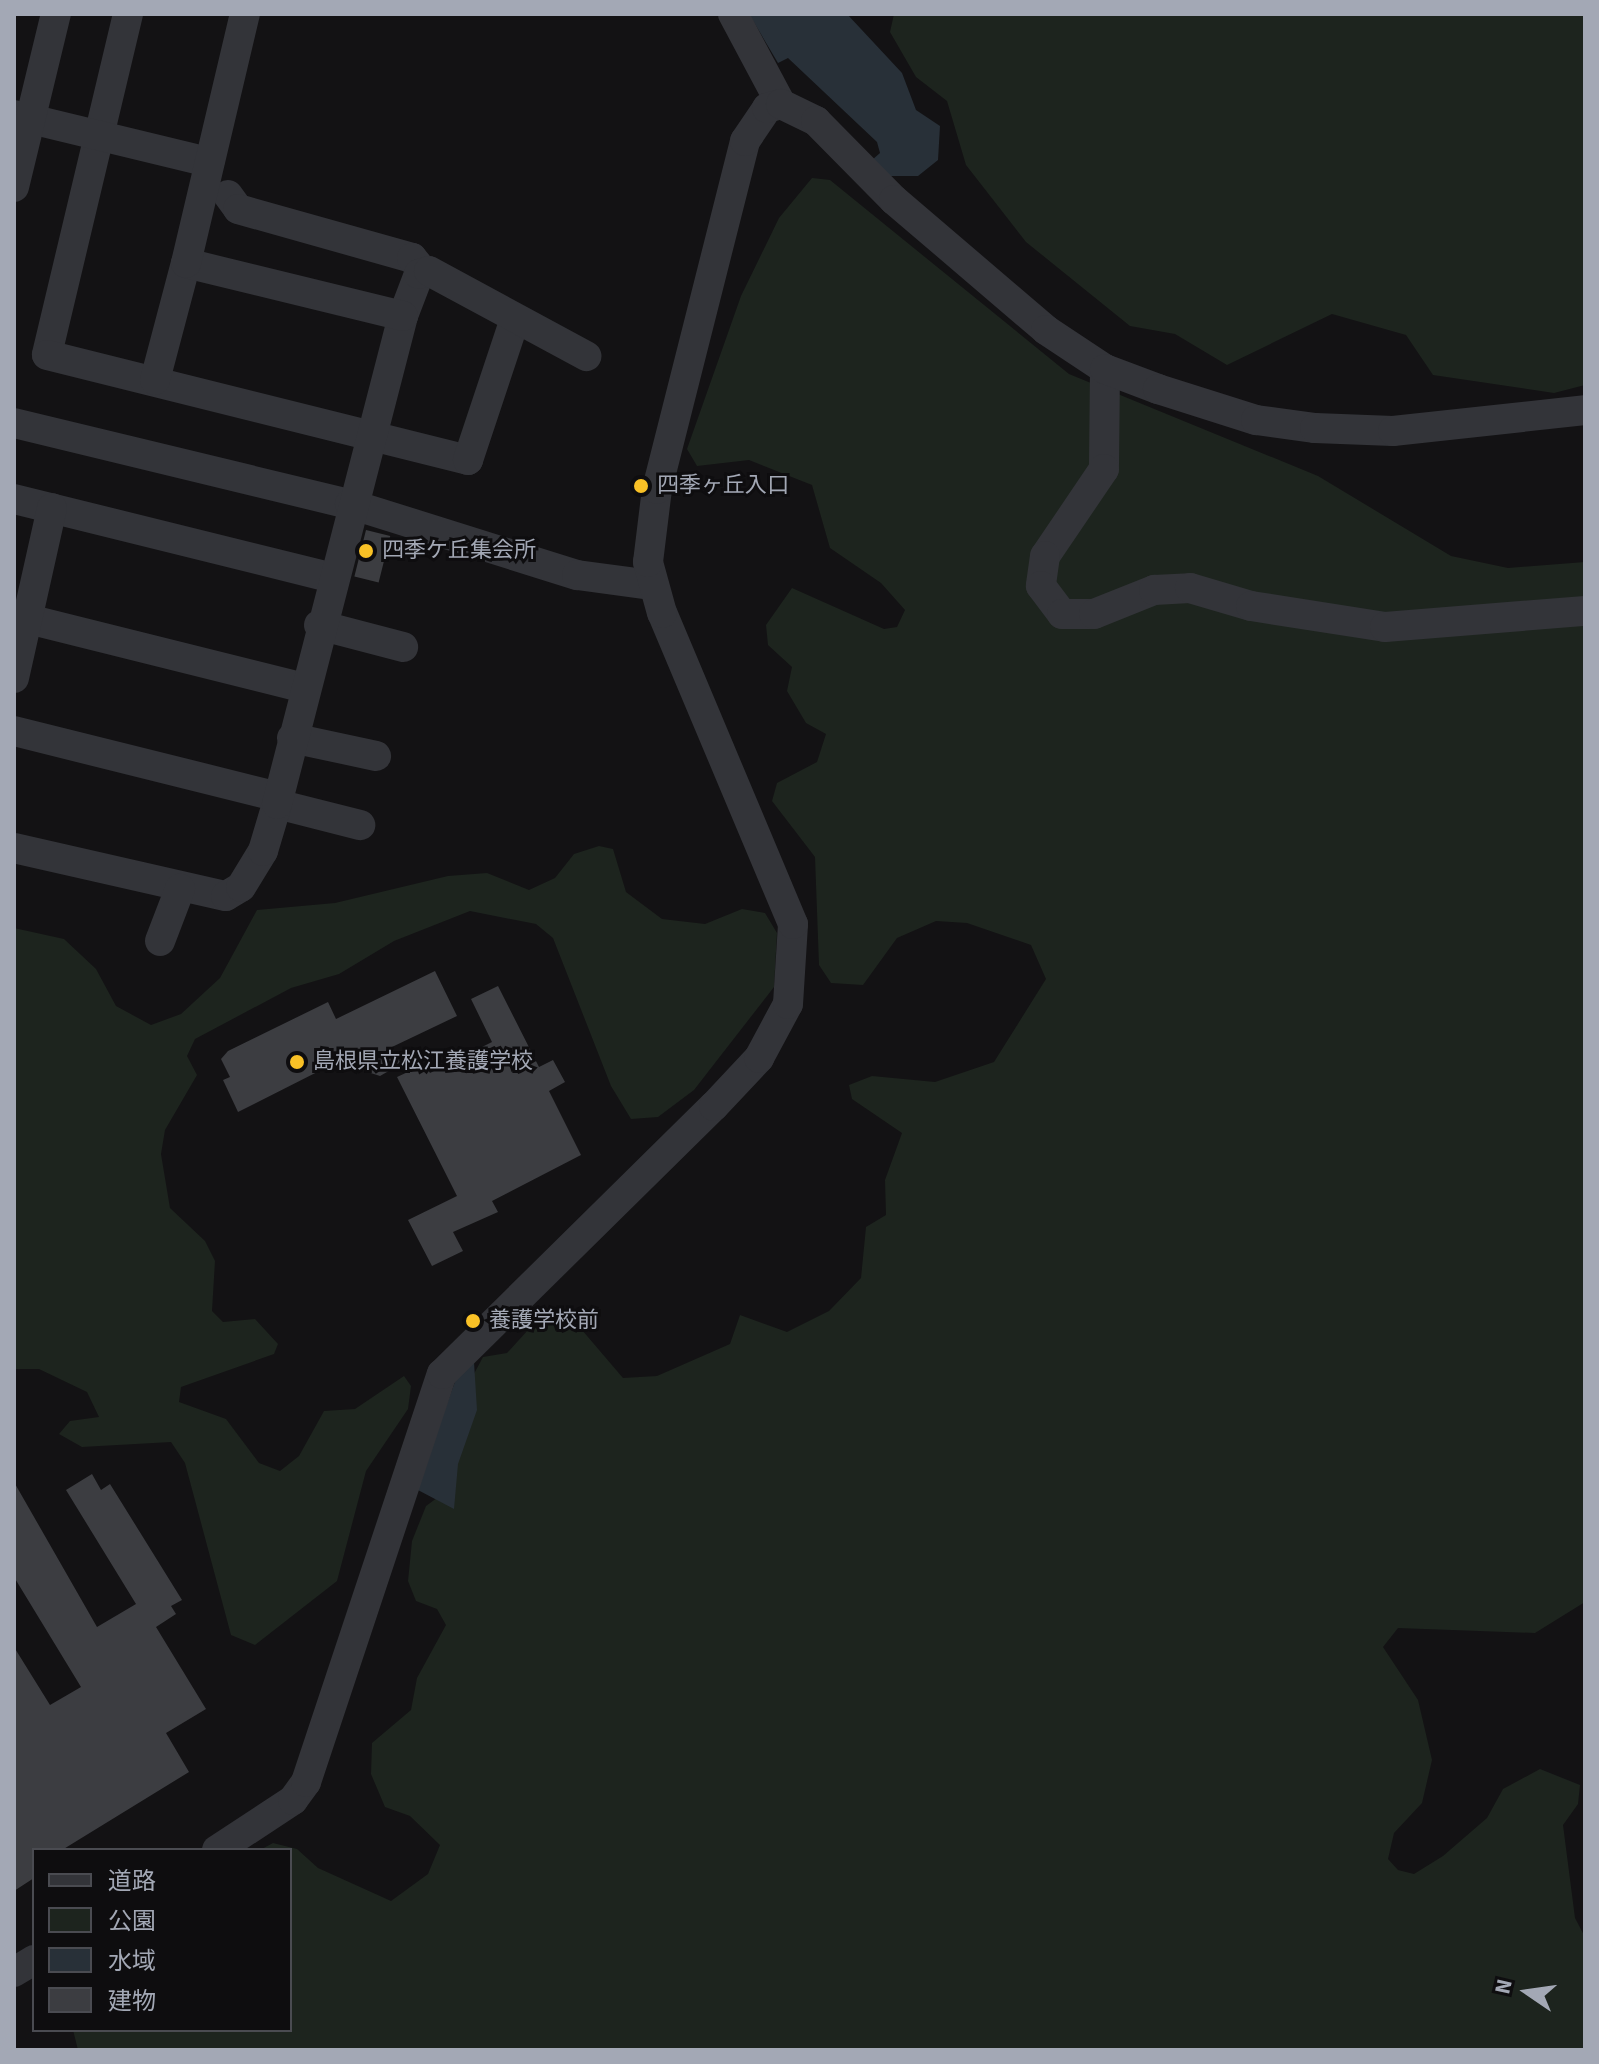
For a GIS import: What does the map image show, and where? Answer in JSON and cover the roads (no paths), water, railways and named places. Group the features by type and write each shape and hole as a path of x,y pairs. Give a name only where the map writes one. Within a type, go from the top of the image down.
{"street":[{"path":"14,187 22,117 56,14"},
{"path":"128,14 47,355 368,432 468,460 515,319"},
{"path":"155,380 245,14"},
{"path":"733,14 781,104 816,121 983,278 1105,369 1256,420 1315,428 1393,431 1585,410"},
{"path":"220,1848 293,1800 306,1782 442,1374 732,1087 759,1058 788,1004 793,924 652,585 653,503 745,141 767,108 781,104"},
{"path":"22,117 209,162"},
{"path":"228,195 238,209 412,258 423,271 586,356"},
{"path":"186,263 403,316"},
{"path":"14,848 180,889 234,894 263,851 368,432 403,316 423,271"},
{"path":"1105,369 1104,469 1045,556 1041,586 1062,614 1076,617 1154,590 1190,588 1251,606 1385,627 1585,611"},
{"path":"14,423 350,504 577,575 652,585"},
{"path":"14,499 330,577"},
{"path":"14,678 52,508"},
{"path":"28,619 304,688"},
{"path":"319,625 403,647"},
{"path":"14,731 360,825"},
{"path":"292,738 376,756"},
{"path":"160,941 180,889"},
{"path":"14,1972 32,1961"}],"water":[{"path":"749,14 847,14 902,73 916,110 940,126 938,160 918,176 886,176 872,160 880,153 877,142 788,58 778,63"},
{"path":"474,1362 477,1410 458,1464 454,1509 416,1489 456,1379"}],"place":[{"name":"四季ヶ丘入口","path":"641,486"},
{"name":"四季ケ丘集会所","path":"366,551"},
{"name":"島根県立松江養護学校","path":"297,1062"},
{"name":"養護学校前","path":"473,1321"}]}
